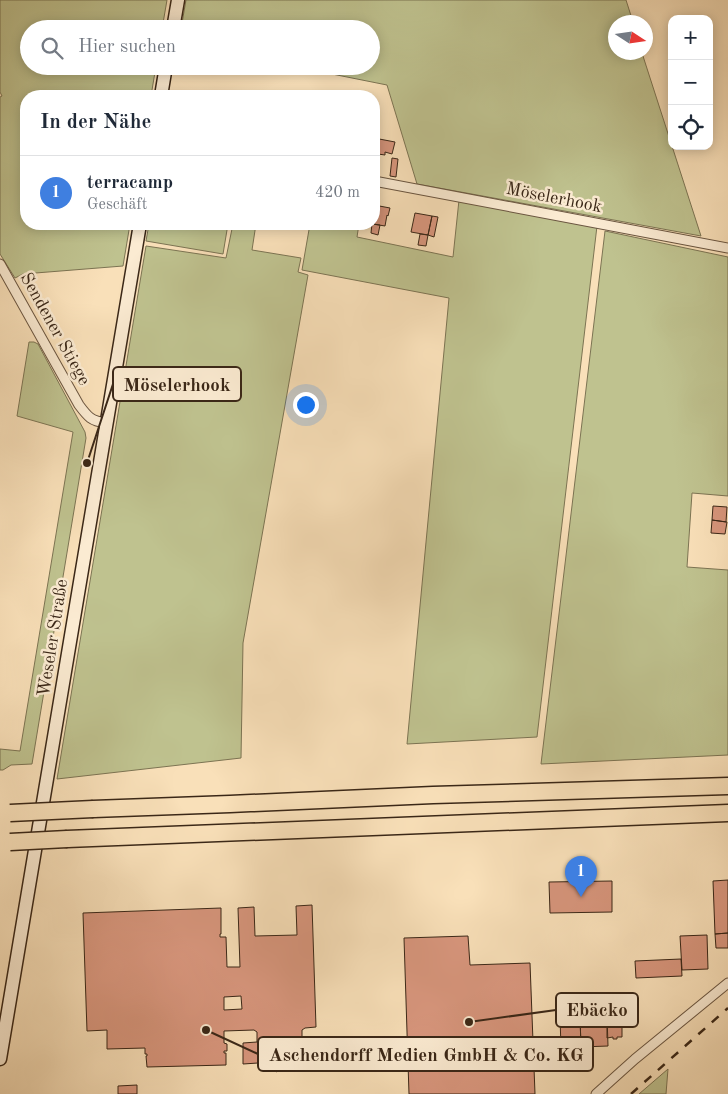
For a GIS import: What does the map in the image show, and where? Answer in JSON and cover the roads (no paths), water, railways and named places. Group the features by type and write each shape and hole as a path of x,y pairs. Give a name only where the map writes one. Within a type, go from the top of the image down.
{"highway":[{"path":"5,813 433,795 728,786"},
{"path":"5,843 728,813"}],"main road":[{"path":"175,20 178,0"},
{"path":"162,90 164,75"},
{"name":"Weseler Straße","path":"0,1059 139,230"}],"street":[{"name":"Möselerhook","path":"380,182 728,248"},
{"name":"Sendener Stiege","path":"0,264 79,405 91,419 106,423"},
{"path":"596,1094 635,1059 728,983"}],"railway":[{"path":"631,1094 728,1008"}],"place":[{"name":"Möselerhook","path":"87,463"},
{"name":"terracamp","path":"581,897"},
{"name":"Ebäcko","path":"469,1022"},
{"name":"Aschendorff Medien GmbH & Co. KG","path":"206,1030"}]}
